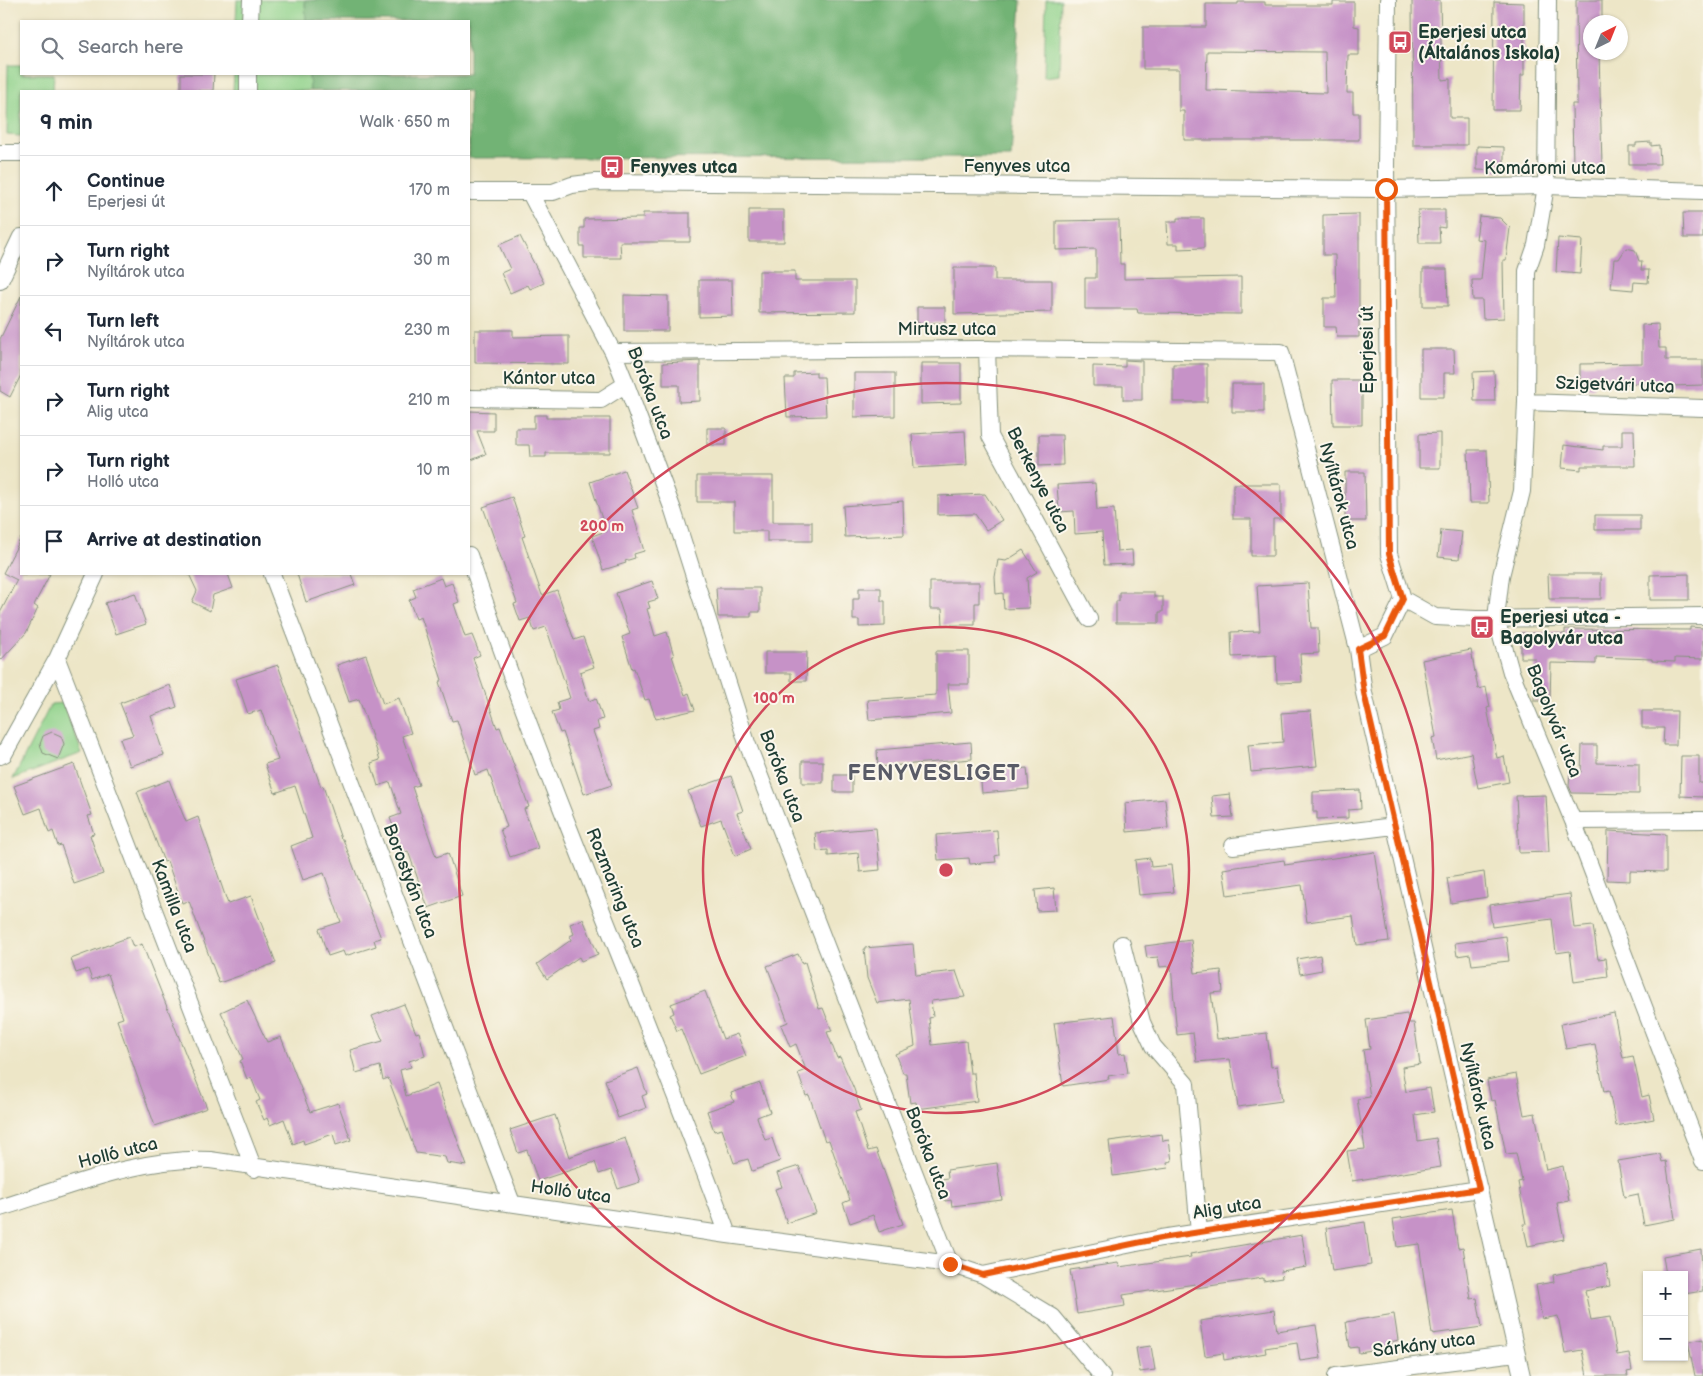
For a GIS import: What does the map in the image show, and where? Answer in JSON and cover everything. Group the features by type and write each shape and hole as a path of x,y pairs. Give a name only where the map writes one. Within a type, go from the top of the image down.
{"street":[{"path":"250,20 251,0"},
{"name":"Eperjesi út","path":"1388,0 1386,189 1389,554 1403,599"},
{"name":"Bagolyvár utca","path":"1548,0 1546,186 1536,244 1527,271 1526,402 1522,491 1501,576 1496,618 1511,672 1573,821 1703,1161"},
{"path":"248,75 248,90"},
{"path":"0,153 20,152"},
{"name":"Fenyves utca","path":"470,192 553,192 572,185 596,182 1386,189"},
{"name":"Komáromi utca","path":"1386,189 1546,186 1703,191"},
{"name":"Boróka utca","path":"530,193 613,352 626,384 673,510 747,743 950,1264"},
{"path":"0,280 20,239"},
{"name":"Mirtusz utca","path":"613,352 987,349 1281,352"},
{"name":"Berkenye utca","path":"987,349 990,436 1089,619"},
{"name":"Nyíltárok utca","path":"1281,352 1358,649 1364,693 1394,826 1522,1376"},
{"name":"Kántor utca","path":"470,398 601,400 626,384"},
{"name":"Szigetvári utca","path":"1526,402 1703,408"},
{"name":"Rozmaring utca","path":"470,558 500,648 538,750 680,1103 728,1235"},
{"path":"0,756 4,754 57,659 96,575"},
{"name":"Borostyán utca","path":"272,575 512,1203"},
{"path":"1358,649 1385,636 1403,599 1435,617 1703,616"},
{"name":"Kamilla utca","path":"57,659 254,1168"},
{"path":"1573,821 1703,820"},
{"path":"1233,846 1394,826"},
{"path":"1122,944 1142,1022 1153,1046 1186,1084 1199,1232"},
{"name":"Holló utca","path":"0,1208 139,1164 181,1159 210,1160 254,1168 728,1235 950,1264 983,1275 1053,1317 1102,1376"},
{"name":"Alig utca","path":"983,1275 1161,1238 1479,1189"},
{"name":"Sárkány utca","path":"1336,1376 1516,1353"}],"green space":[{"path":"237,0 305,0 306,20 236,20"},
{"path":"305,0 1021,0 1011,157 470,158 470,90 310,90 309,75 470,75 470,20 306,20"},
{"path":"1046,0 1061,0 1059,75 1044,77"},
{"path":"8,65 20,65 20,75 54,75 53,90 20,90 20,136 7,135"},
{"path":"234,75 309,75 310,90 233,90"},
{"path":"63,703 82,753 13,779 51,704"}],"building":[{"path":"1412,0 1440,0 1442,80 1450,79 1450,118 1467,118 1467,145 1413,145"},
{"path":"1576,0 1602,0 1602,15 1583,15 1583,60 1599,60 1602,166 1573,167 1572,104 1577,104"},
{"path":"1238,2 1265,2 1265,5 1333,5 1333,2 1354,2 1354,26 1359,27 1359,55 1348,55 1347,93 1353,93 1353,113 1359,113 1359,140 1184,140 1184,111 1179,111 1179,69 1143,69 1143,27 1206,27 1206,4 1238,4","holes":["1207,51 1325,52 1326,93 1206,90"]},
{"path":"1494,2 1524,3 1524,75 1521,75 1520,110 1493,110"},
{"path":"181,75 214,75 213,90 181,90"},
{"path":"1651,142 1651,146 1659,145 1660,164 1629,164 1629,146 1636,146 1636,143"},
{"path":"1477,146 1504,147 1504,171 1477,170"},
{"path":"749,210 784,210 784,242 749,242"},
{"path":"1418,210 1445,210 1445,228 1439,227 1440,243 1419,243"},
{"path":"643,213 690,213 690,242 620,242 621,258 584,258 584,246 580,246 580,228 584,228 584,219 643,218"},
{"path":"1683,213 1703,213 1703,238 1684,238"},
{"path":"1359,214 1359,337 1337,337 1336,327 1324,327 1324,298 1336,298 1335,255 1323,255 1323,215"},
{"path":"1479,216 1500,218 1510,228 1506,260 1503,260 1504,318 1483,319 1482,300 1473,300 1472,280 1481,280 1485,240 1476,239"},
{"path":"1177,218 1204,218 1204,248 1178,249 1178,244 1168,244 1167,222 1177,222"},
{"path":"1119,220 1120,264 1124,264 1124,279 1241,277 1241,314 1138,313 1137,309 1085,309 1085,278 1096,278 1096,249 1056,250 1056,221"},
{"path":"520,236 544,283 530,289 528,285 510,293 501,273 510,269 499,245"},
{"path":"1558,238 1582,240 1580,274 1556,272"},
{"path":"1626,248 1635,250 1639,261 1642,261 1641,270 1649,270 1648,283 1634,282 1633,290 1611,288 1614,259 1619,259"},
{"path":"954,268 995,268 995,280 1052,280 1052,312 954,314"},
{"path":"1423,269 1447,269 1448,306 1423,306"},
{"path":"759,271 795,271 795,281 855,281 855,312 759,313"},
{"path":"699,280 732,280 733,316 699,317"},
{"path":"624,295 668,296 668,331 624,331"},
{"path":"20,298 20,377 10,397 0,391 0,339"},
{"path":"917,307 945,307 945,323 917,323"},
{"path":"1658,324 1659,348 1666,348 1666,360 1703,360 1703,385 1643,387 1643,383 1594,384 1594,388 1580,388 1580,364 1642,363 1642,325"},
{"path":"475,330 513,330 513,337 569,336 569,364 475,363"},
{"path":"1421,349 1454,349 1455,373 1444,373 1444,397 1421,397"},
{"path":"1125,360 1142,361 1142,400 1123,400 1123,386 1093,386 1093,366 1125,367"},
{"path":"700,361 700,401 679,402 679,385 663,385 663,363"},
{"path":"921,363 961,363 961,403 921,404"},
{"path":"1173,364 1207,364 1207,402 1173,402"},
{"path":"1494,371 1495,401 1474,401 1473,372"},
{"path":"816,372 816,377 824,377 826,416 787,417 785,378 794,378 794,373"},
{"path":"854,373 895,373 895,416 854,417"},
{"path":"1332,380 1362,380 1362,425 1333,425"},
{"path":"1232,384 1264,384 1264,412 1232,412"},
{"path":"470,411 494,412 494,431 477,431 486,454 470,461"},
{"path":"534,415 546,415 546,418 610,418 610,453 546,453 546,457 530,457 529,445 516,445 516,428 534,428"},
{"path":"707,428 726,428 726,445 707,445"},
{"path":"1622,430 1634,430 1635,466 1581,466 1581,470 1562,468 1564,445 1603,450 1603,446 1622,446"},
{"path":"965,431 967,465 914,468 912,434"},
{"path":"1440,433 1440,468 1419,468 1419,434"},
{"path":"1039,435 1062,435 1063,465 1039,466"},
{"path":"1468,450 1487,450 1489,503 1470,503"},
{"path":"624,470 638,508 632,510 644,551 634,554 635,558 625,561 626,563 603,570 592,536 606,531 590,482"},
{"path":"1345,472 1365,472 1366,521 1345,521"},
{"path":"697,476 773,476 773,522 812,522 812,541 767,541 767,531 734,531 734,502 697,502"},
{"path":"1095,483 1097,510 1114,509 1117,551 1132,550 1133,564 1104,565 1102,532 1075,534 1074,511 1059,512 1057,485"},
{"path":"1233,484 1281,484 1281,519 1273,519 1273,556 1251,556 1251,519 1233,519"},
{"path":"985,494 1002,520 986,530 975,514 938,515 938,496"},
{"path":"512,497 525,536 522,537 542,595 557,590 574,640 583,637 594,667 580,672 589,701 596,698 603,719 597,721 599,729 593,731 612,785 584,794 563,732 560,733 552,712 559,710 557,702 570,698 546,627 534,631 530,618 520,621 514,604 517,603 483,507"},
{"path":"903,501 904,535 845,537 843,506"},
{"path":"1595,515 1640,515 1640,530 1595,530"},
{"path":"1441,530 1462,532 1459,559 1438,557"},
{"path":"20,540 20,575 49,575 34,605 38,608 26,633 0,661 0,613 17,580 3,573"},
{"path":"1023,550 1037,572 1027,578 1029,608 1004,609 1003,593 996,594 995,577 998,560 1006,561"},
{"path":"1548,574 1601,574 1601,599 1549,599"},
{"path":"1689,574 1689,600 1650,600 1650,575"},
{"path":"189,575 228,575 233,588 213,595 210,611 192,602 197,591"},
{"path":"297,575 351,575 355,585 306,602"},
{"path":"441,578 444,586 452,583 459,602 454,604 465,637 472,635 480,655 473,658 497,728 500,727 529,807 524,809 538,848 510,857 500,829 507,827 488,770 475,775 457,720 452,721 439,682 442,680 421,617 416,619 409,600 416,597 413,589"},
{"path":"652,581 658,599 648,602 650,608 647,609 655,636 667,632 674,656 672,656 685,695 689,693 695,710 656,719 649,699 645,700 634,668 632,669 622,637 630,634 616,593"},
{"path":"930,582 979,582 979,603 975,603 975,625 943,625 942,609 930,609"},
{"path":"1308,583 1311,628 1318,628 1319,653 1300,654 1302,682 1277,683 1276,655 1232,657 1231,632 1260,631 1257,586"},
{"path":"716,588 760,588 760,612 751,612 751,617 718,617"},
{"path":"859,588 881,588 881,601 885,601 885,626 859,627 859,620 853,620 853,599 859,599"},
{"path":"1119,592 1154,592 1154,597 1163,597 1163,612 1159,612 1159,623 1116,623 1116,601 1119,601"},
{"path":"135,593 146,624 116,634 105,603"},
{"path":"1690,627 1703,628 1703,659 1675,658 1675,662 1652,661 1652,659 1596,657 1596,664 1551,663 1550,701 1534,701 1535,658 1521,658 1521,633 1565,634 1565,629 1690,630"},
{"path":"1471,650 1478,689 1486,687 1490,707 1487,708 1497,758 1504,756 1509,782 1478,788 1471,753 1436,760 1432,738 1436,737 1422,660"},
{"path":"936,651 969,651 969,684 948,684 951,713 869,720 867,700 936,695"},
{"path":"765,652 807,652 806,681 791,681 791,673 765,673"},
{"path":"366,655 383,704 399,698 411,733 402,736 419,785 412,787 436,857 448,853 462,896 428,908 408,851 403,853 390,818 401,814 390,782 378,786 371,763 380,760 359,699 349,702 337,665"},
{"path":"278,665 321,787 323,786 341,839 343,839 381,938 374,940 376,946 345,956 343,951 328,956 319,929 341,922 324,873 303,880 291,846 312,838 295,786 275,793 265,764 278,760 261,710 248,714 236,679"},
{"path":"170,685 177,707 151,716 164,755 130,766 120,739 133,735 120,703"},
{"path":"1311,711 1317,766 1251,772 1248,745 1283,742 1281,713"},
{"path":"1642,711 1677,711 1676,745 1663,745 1664,728 1642,728"},
{"path":"52,732 61,736 64,744 58,759 43,753 40,744 43,736"},
{"path":"971,742 972,759 878,767 877,750"},
{"path":"1582,745 1597,745 1597,763 1639,764 1639,794 1572,793 1569,786 1570,772 1581,772"},
{"path":"1681,756 1699,756 1699,783 1703,783 1703,797 1680,796"},
{"path":"802,761 823,761 823,783 802,783"},
{"path":"74,764 92,815 88,816 94,834 90,835 103,874 74,884 61,845 58,846 53,831 49,833 41,808 25,814 14,786"},
{"path":"1027,768 1029,789 982,793 980,772"},
{"path":"834,775 852,775 852,792 834,792"},
{"path":"731,776 743,811 737,813 751,849 735,856 721,819 701,826 688,791"},
{"path":"169,780 186,822 198,817 228,904 251,896 276,963 219,983 189,901 182,903 167,861 164,862 137,792"},
{"path":"1360,790 1361,809 1348,810 1348,818 1317,819 1317,812 1313,812 1313,792"},
{"path":"1230,794 1233,817 1214,818 1212,796"},
{"path":"1546,795 1549,852 1519,853 1516,796"},
{"path":"1165,799 1168,828 1127,832 1125,803"},
{"path":"876,828 880,870 860,872 858,853 828,856 828,850 817,851 815,833"},
{"path":"997,830 999,855 995,856 996,862 970,864 969,858 938,860 936,835"},
{"path":"1608,831 1666,834 1666,872 1630,871 1630,881 1607,880"},
{"path":"1375,852 1389,941 1357,945 1353,916 1307,922 1302,885 1227,895 1223,869 1284,860 1285,865"},
{"path":"1150,858 1151,867 1171,865 1174,892 1139,895 1135,860"},
{"path":"1484,872 1487,897 1451,903 1447,878"},
{"path":"1054,888 1056,910 1037,911 1035,890"},
{"path":"1570,894 1574,928 1593,926 1598,959 1606,958 1608,977 1574,982 1570,951 1556,953 1552,919 1492,927 1489,905"},
{"path":"583,919 598,954 581,961 579,957 547,979 537,964 571,940 570,936 574,934 570,924"},
{"path":"1506,936 1509,961 1472,965 1470,954 1457,956 1455,943"},
{"path":"129,937 133,947 142,944 207,1108 155,1126 117,1020 123,1018 108,974 92,980 88,969 76,973 71,959"},
{"path":"1191,940 1195,973 1221,970 1223,992 1211,993 1217,1039 1267,1033 1271,1067 1277,1066 1282,1101 1238,1107 1230,1059 1197,1062 1193,1033 1177,1035 1171,966 1160,967 1158,957 1147,958 1145,946"},
{"path":"913,944 916,975 956,971 965,997 931,1001 933,1017 929,1018 932,1045 966,1041 970,1073 974,1073 977,1101 917,1109 916,1102 910,1103 906,1073 903,1073 895,1054 915,1046 909,999 877,1003 867,978 864,948"},
{"path":"798,954 802,963 805,962 819,1009 823,1008 832,1031 827,1032 837,1058 840,1057 854,1089 861,1110 855,1112 868,1151 876,1149 903,1224 879,1232 873,1215 850,1223 843,1203 850,1200 829,1140 825,1141 809,1095 806,1096 798,1073 806,1070 796,1044 790,1047 781,1025 788,1022 767,966"},
{"path":"1320,955 1322,970 1300,974 1297,959"},
{"path":"705,991 723,1039 737,1034 746,1056 699,1074 681,1029 677,1031 670,1015 674,1013 671,1004"},
{"path":"247,1000 267,1042 281,1037 310,1112 338,1103 351,1140 336,1145 333,1134 304,1144 303,1140 293,1144 284,1119 270,1125 267,1118 264,1120 256,1102 260,1100 251,1077 247,1079 240,1061 243,1059 221,1012"},
{"path":"404,1004 416,1033 419,1032 425,1056 409,1061 411,1067 400,1070 406,1096 437,1084 467,1166 447,1163 445,1157 416,1153 388,1078 383,1080 380,1066 356,1073 350,1050 383,1041 372,1016"},
{"path":"1614,1013 1623,1058 1633,1056 1642,1097 1649,1095 1654,1119 1616,1126 1609,1091 1604,1092 1595,1044 1566,1049 1561,1024"},
{"path":"1407,1014 1409,1023 1414,1023 1420,1064 1402,1067 1406,1092 1430,1088 1434,1112 1415,1115 1418,1141 1436,1138 1441,1167 1352,1181 1347,1151 1365,1149 1357,1099 1370,1097 1363,1050 1370,1049 1366,1020"},
{"path":"1114,1016 1119,1054 1125,1053 1128,1073 1108,1076 1109,1079 1063,1086 1054,1023"},
{"path":"638,1068 647,1094 642,1096 646,1108 618,1118 605,1080"},
{"path":"1516,1074 1524,1115 1535,1113 1546,1170 1563,1166 1569,1201 1557,1203 1564,1239 1528,1246 1523,1224 1526,1224 1518,1182 1522,1181 1516,1153 1506,1154 1495,1100 1491,1101 1487,1080"},
{"path":"760,1083 770,1112 757,1117 765,1140 772,1138 780,1161 752,1171 748,1159 734,1163 722,1129 714,1131 707,1111 734,1102 731,1093"},
{"path":"555,1115 569,1157 625,1138 640,1182 618,1189 611,1170 599,1174 595,1162 538,1181 527,1150 518,1153 510,1130"},
{"path":"1162,1134 1163,1141 1169,1140 1172,1161 1167,1162 1168,1168 1113,1176 1109,1141"},
{"path":"1660,1154 1662,1162 1666,1161 1675,1219 1644,1225 1638,1194 1624,1197 1618,1161"},
{"path":"997,1163 1002,1200 952,1206 951,1200 945,1201 942,1179 948,1178 947,1170"},
{"path":"799,1166 816,1213 787,1223 775,1189 782,1187 777,1173"},
{"path":"1452,1210 1458,1248 1463,1247 1471,1299 1477,1298 1482,1327 1432,1334 1419,1244 1397,1247 1393,1219"},
{"path":"1365,1222 1371,1265 1332,1271 1326,1228"},
{"path":"1302,1235 1307,1267 1281,1271 1282,1278 1263,1281 1263,1278 1196,1288 1195,1284 1123,1295 1125,1306 1077,1314 1070,1270 1118,1263 1119,1267 1191,1257 1190,1254"},
{"path":"1701,1249 1703,1291 1688,1293 1688,1271 1665,1271 1663,1256"},
{"path":"1606,1264 1610,1286 1585,1291 1591,1320 1610,1317 1617,1355 1629,1353 1632,1371 1627,1372 1628,1376 1587,1376 1582,1350 1565,1353 1558,1316 1542,1319 1536,1285 1554,1282 1553,1275"},
{"path":"1274,1310 1277,1331 1316,1325 1321,1358 1300,1361 1297,1343 1265,1348 1266,1353 1224,1360 1223,1353 1205,1356 1200,1321"},
{"path":"1394,1314 1398,1340 1391,1342 1392,1348 1359,1353 1358,1347 1350,1348 1346,1322"},
{"path":"1703,1339 1703,1376 1695,1376 1688,1342"},
{"path":"1151,1346 1155,1370 1140,1372 1136,1348"}],"place":[{"name":"Eperjesi utca (Általános Iskola)","path":"1400,42"},
{"name":"Fenyves utca","path":"612,167"},
{"name":"Eperjesi utca - Bagolyvár utca","path":"1482,627"}],"district":[{"name":"FENYVESLIGET","path":"934,773"}],"route":[{"path":"950,1264 983,1275 1161,1238 1479,1189 1364,693 1358,649 1385,636 1403,599 1389,554 1386,189"}]}
